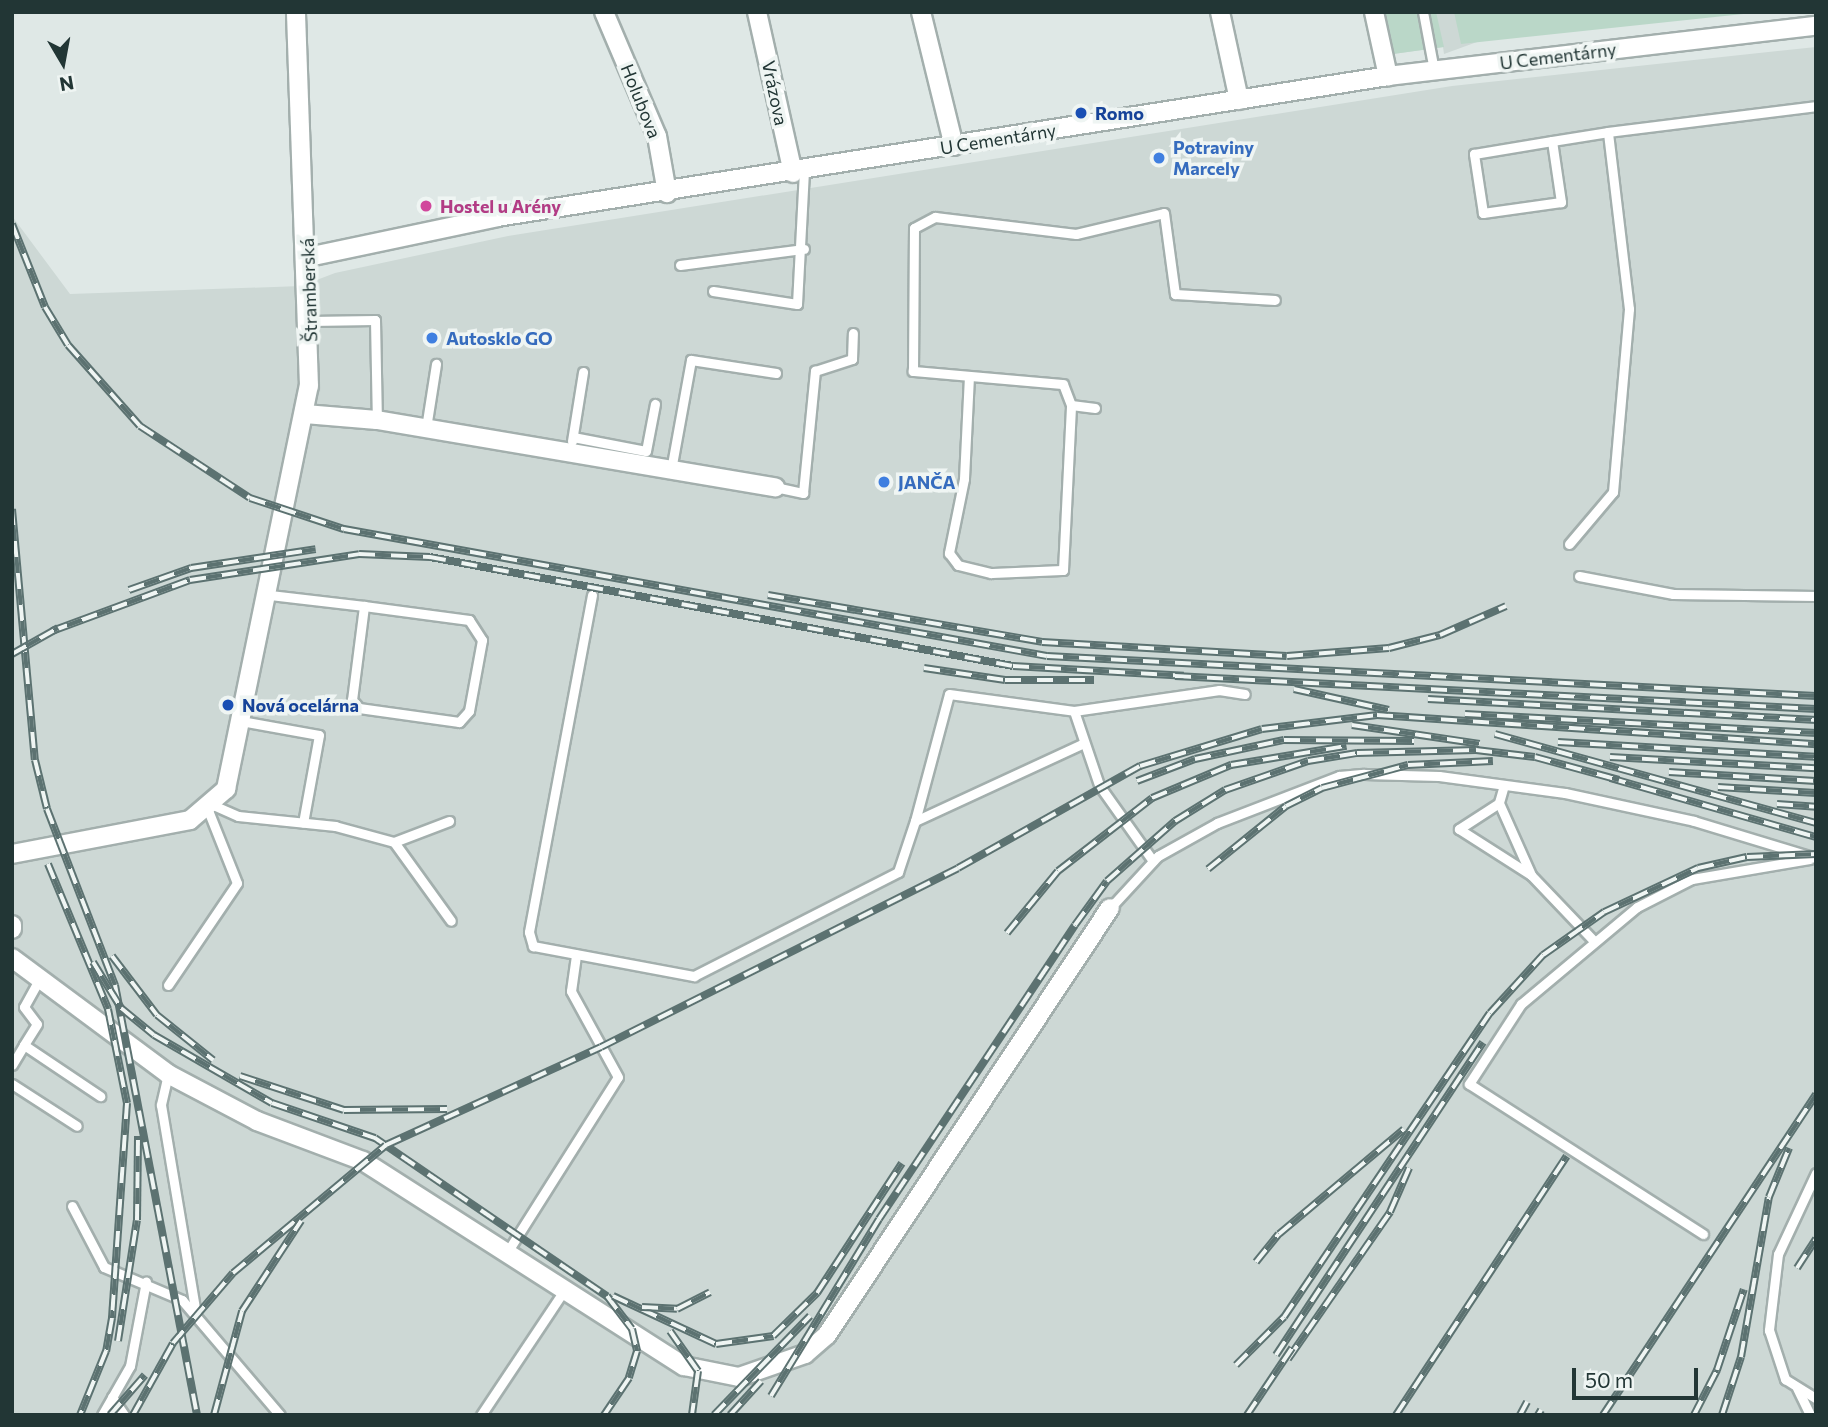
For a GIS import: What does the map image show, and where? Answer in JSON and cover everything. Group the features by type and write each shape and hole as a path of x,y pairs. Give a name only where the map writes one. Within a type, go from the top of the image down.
{"street":[{"name":"Štramberská","path":"210,808 226,789 270,595 305,414 310,321 296,12"},
{"name":"Holubova","path":"604,12 657,136 667,193"},
{"name":"Vrázova","path":"757,12 798,172"},
{"path":"921,12 954,146"},
{"path":"1220,12 1239,100"},
{"path":"1374,12 1388,76"},
{"name":"U Cementárny","path":"308,257 453,225 1388,76 1816,26"},
{"path":"305,414 377,420 572,445 671,470 775,487"},
{"path":"12,853 183,822 210,808"},
{"path":"12,958 168,1074 257,1121 363,1161 563,1292 698,1371 739,1377 805,1354 834,1324 1110,908"}],"lane":[{"path":"1423,12 1434,70"},
{"path":"1552,141 1561,202 1483,213 1474,154 1552,141 1608,132 1816,106"},
{"path":"1569,544 1614,492 1629,309 1608,132"},
{"path":"713,291 797,304 804,249 798,172"},
{"path":"969,376 964,480 949,553 958,565 991,573 1063,570 1071,405 1063,384 913,371 914,228 935,217 1076,234 1164,213 1175,294 1275,300"},
{"path":"680,265 804,249"},
{"path":"310,321 374,320 377,420"},
{"path":"775,487 803,493 815,371 852,359 853,333"},
{"path":"671,470 691,360 776,373"},
{"path":"426,428 436,364"},
{"path":"583,372 572,445 646,451 655,404"},
{"path":"1071,405 1095,408"},
{"path":"1579,576 1673,594 1816,596"},
{"path":"270,595 364,606 469,620 478,627 482,640 470,711 459,722 359,708 352,701 364,606"},
{"path":"592,595 529,932 533,946 694,976 898,872 915,821 949,694 1074,711 1219,690 1245,694"},
{"path":"1074,711 1099,785 1153,861"},
{"path":"241,721 319,735 303,823"},
{"path":"915,821 1084,743"},
{"path":"1110,908 1153,861 1217,823 1339,776 1439,776 1504,785 1694,821 1815,858"},
{"path":"1504,785 1499,803 1531,875"},
{"path":"1499,803 1459,829 1531,875 1594,941"},
{"path":"210,808 238,816 303,823 394,842 449,821"},
{"path":"168,985 237,883 210,808"},
{"path":"394,842 451,921"},
{"path":"1703,1234 1469,1084 1521,1004 1637,907 1692,879 1815,858"},
{"path":"505,1255 618,1077 571,991 576,954"},
{"path":"12,1065 37,1024 24,1007 40,978"},
{"path":"24,1045 100,1096"},
{"path":"168,1074 161,1105 196,1315"},
{"path":"12,1084 77,1126"},
{"path":"1816,1174 1778,1254 1769,1330 1785,1379 1816,1398"},
{"path":"72,1206 104,1267 146,1281 175,1295 196,1315 280,1415"},
{"path":"102,1415 130,1366 146,1281"},
{"path":"481,1415 563,1292"},
{"path":"1796,1386 1810,1415"},
{"path":"112,1397 124,1415"}],"shaded area":[{"path":"1384,12 1473,12 1477,42 1444,54 1443,47 1393,54"},
{"path":"1816,47 1816,1415 12,1415 12,216 70,294 301,286 335,273 508,236 1452,86"}],"green space":[{"path":"1385,12 1436,12 1444,47 1393,54"},
{"path":"1454,12 1762,12 1461,44"}],"railway":[{"path":"12,224 45,307 68,345 140,426 250,498 344,529 1047,656 1816,696"},
{"path":"12,509 35,760 47,809 115,985 197,1415"},
{"path":"129,590 191,568 316,549"},
{"path":"52,631 190,580 359,554 430,557 1013,666 1184,676"},
{"path":"768,595 1042,642 1287,656 1389,648 1440,635 1506,606"},
{"path":"12,654 58,628"},
{"path":"924,668 1005,680 1094,680"},
{"path":"1175,676 1816,709"},
{"path":"1294,689 1389,710"},
{"path":"1428,699 1816,720"},
{"path":"1465,714 1816,733"},
{"path":"133,1415 173,1343 233,1273 386,1145 601,1047 958,868 1140,766 1262,729 1377,715 1816,744"},
{"path":"1352,725 1480,744"},
{"path":"1495,734 1816,823"},
{"path":"1137,781 1195,759 1284,740 1414,741"},
{"path":"1558,742 1816,757"},
{"path":"1007,933 1058,871 1152,798 1231,765 1346,746"},
{"path":"771,1396 879,1219 1075,925 1107,881 1175,821 1225,790 1308,761 1357,753 1476,750 1535,757 1619,780"},
{"path":"1610,757 1816,768"},
{"path":"1208,869 1286,806 1322,788 1408,765 1493,761"},
{"path":"1669,772 1816,781"},
{"path":"1610,778 1816,837"},
{"path":"1718,787 1816,793"},
{"path":"1777,804 1816,807"},
{"path":"1236,1365 1284,1317 1490,1013 1543,955 1604,912 1698,868 1747,857 1816,854"},
{"path":"48,864 108,1009 127,1103 112,1318 106,1351 80,1415"},
{"path":"112,956 157,1015 213,1060"},
{"path":"93,962 121,1008 154,1035 272,1103 375,1138 607,1296 632,1329 637,1351 629,1378 604,1415"},
{"path":"1276,1355 1483,1042"},
{"path":"240,1076 344,1110 447,1109"},
{"path":"1603,1415 1816,1094"},
{"path":"1256,1262 1279,1234 1404,1129"},
{"path":"118,1341 137,1220 138,1136"},
{"path":"1722,1415 1741,1357 1769,1197 1789,1148"},
{"path":"1396,1415 1567,1156"},
{"path":"613,1296 716,1344 773,1336 817,1293 902,1163"},
{"path":"1288,1359 1390,1212 1409,1168"},
{"path":"214,1415 242,1311 301,1221"},
{"path":"1797,1268 1816,1239"},
{"path":"1694,1415 1717,1370 1744,1289"},
{"path":"642,1307 677,1309 710,1292"},
{"path":"714,1415 810,1316"},
{"path":"670,1331 698,1371 692,1415"},
{"path":"1247,1415 1292,1348"},
{"path":"110,1415 145,1375"},
{"path":"730,1415 761,1381"},
{"path":"1520,1415 1527,1402"},
{"path":"1538,1415 1541,1410"}],"place":[{"name":"Romo","path":"1081,113"},
{"name":"Potraviny Marcely","path":"1159,158"},
{"name":"Hostel u Arény","path":"426,206"},
{"name":"Autosklo GO","path":"432,338"},
{"name":"JANČA","path":"884,482"},
{"name":"Nová ocelárna","path":"228,705"}]}
